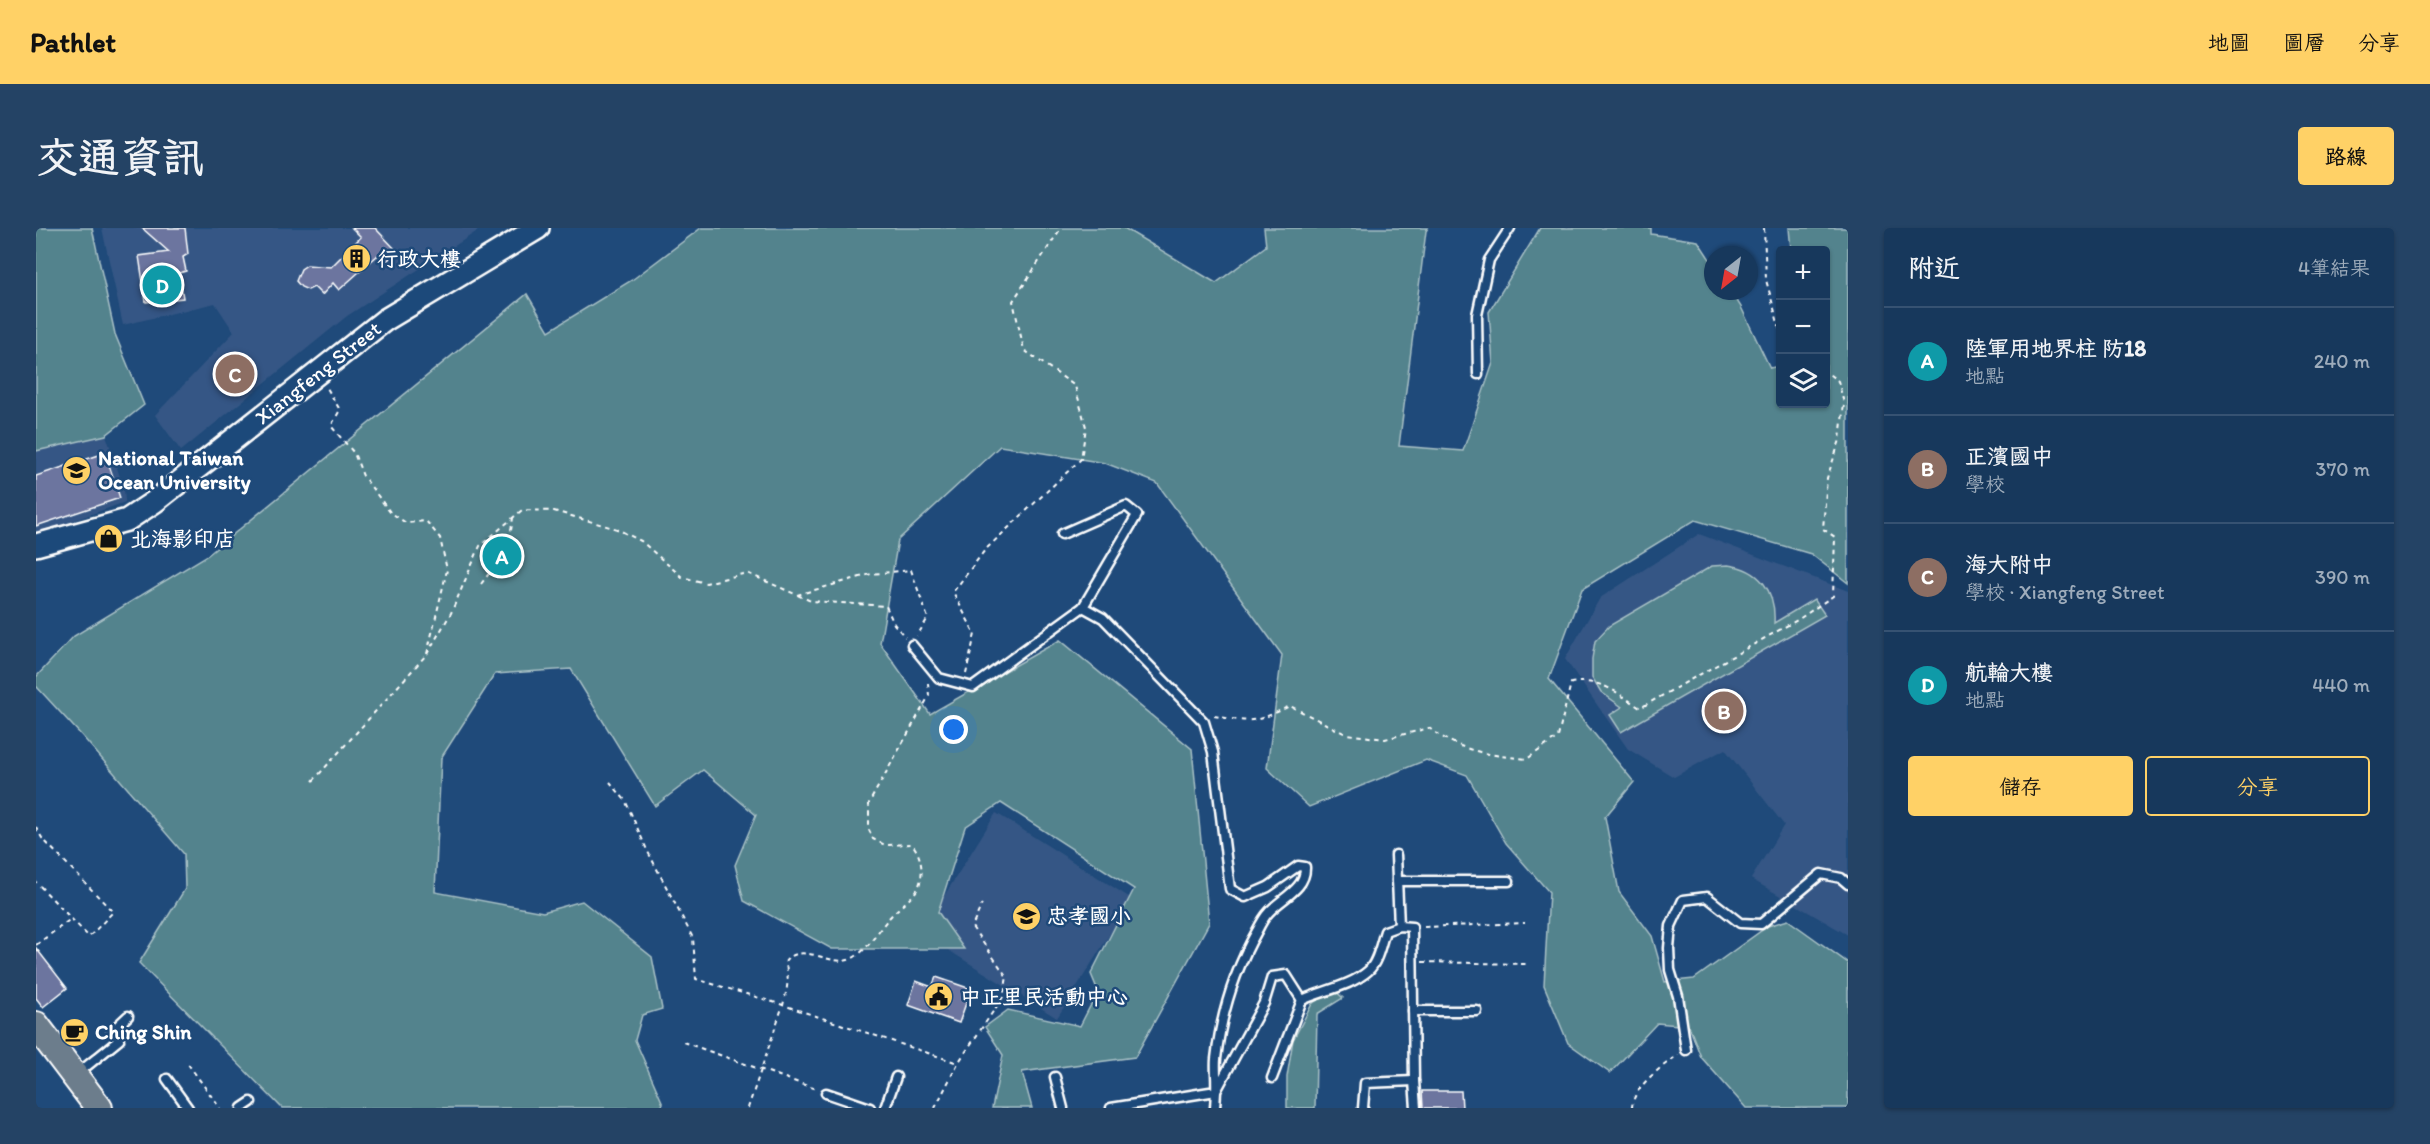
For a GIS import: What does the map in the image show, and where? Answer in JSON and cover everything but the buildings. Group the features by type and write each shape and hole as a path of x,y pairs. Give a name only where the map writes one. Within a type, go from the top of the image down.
{"main road":[{"path":"38,1033 99,1108"}],"street":[{"name":"Xiangfeng Street","path":"36,545 127,520 154,502 385,320 538,228"}],"lane":[{"path":"1478,374 1477,315 1486,271 1489,260 1510,228"},
{"path":"912,645 939,678 973,687 1083,607 1137,515 1126,506 1062,534"},
{"path":"1083,607 1103,618 1204,722 1214,752 1230,889 1245,897 1268,887 1298,866 1305,867 1305,874 1290,896 1269,911 1256,933 1227,1001 1216,1061 1218,1074 1215,1108"},
{"path":"1396,855 1399,926"},
{"path":"1686,1050 1678,996 1670,970 1669,948 1671,926 1683,900 1707,897 1740,923 1761,924 1821,874 1841,878 1848,884"},
{"path":"1397,881 1462,883 1509,881"},
{"path":"1272,1078 1302,1000 1369,970 1380,951 1384,931 1399,926 1412,927 1416,1108"},
{"path":"1216,1091 1264,1003 1272,977 1286,975 1302,1000"},
{"path":"1413,1011 1477,1011"},
{"path":"74,1076 118,1040 112,1031 129,1016"},
{"path":"885,1108 896,1077"},
{"path":"1055,1077 1063,1108"},
{"path":"167,1079 188,1108"},
{"path":"1363,1108 1365,1083 1414,1081"},
{"path":"1111,1108 1216,1091"},
{"path":"826,1093 870,1108"},
{"path":"242,1108 251,1102"}],"path":[{"path":"964,685 975,634 953,592 985,550 1082,459 1086,427 1075,387 1024,350 1013,301 1061,228"},
{"path":"1764,228 1766,280 1776,316"},
{"path":"314,375 326,386 340,410 331,426 354,453 363,476 390,512 406,523 426,521 440,538 447,570 427,654"},
{"path":"1205,714 1249,722 1290,706 1346,734 1385,739 1429,728 1460,747 1491,755 1527,759 1558,737 1571,682 1587,680 1608,687 1640,708 1798,619 1833,596 1835,537 1823,528 1827,478 1840,440 1844,403 1838,381 1830,375"},
{"path":"313,781 427,654 452,613 480,546 522,510 554,511 625,533 641,541 682,577 706,584 747,573 797,595 811,601 886,606 894,624 912,645 928,618 911,570 871,574 797,595"},
{"path":"482,584 508,549 513,518"},
{"path":"748,1108 788,987 788,971 785,962 788,958 804,953 841,961 852,958 872,941 890,917 916,893 922,868 920,853 912,844 885,845 873,839 869,830 869,803 928,696 926,662"},
{"path":"610,782 624,800 693,938 696,980 783,1005 958,1063"},
{"path":"36,827 42,838 113,912 89,937 36,882"},
{"path":"935,1108 958,1063 1003,996 1007,977 972,927 982,904"},
{"path":"36,945 72,918"},
{"path":"1412,927 1525,924"},
{"path":"1413,962 1526,964"},
{"path":"683,1042 826,1093"},
{"path":"1632,1108 1634,1096 1641,1088 1661,1067 1686,1050"},
{"path":"188,1064 220,1108"}],"shaded area":[{"path":"102,228 482,228 347,316 181,451 155,415 234,332 215,303 123,325"},
{"name":"National Taiwan Ocean University","path":"106,435 124,489 125,502 36,534 36,451"},
{"path":"1699,534 1848,591 1848,935 1751,879 1784,825 1725,749 1674,777 1628,749 1565,659 1600,598"},
{"name":"忠孝國小","path":"996,813 1132,899 1057,1018 921,933"}],"green space":[{"path":"36,228 92,228 115,334 144,405 106,435 36,451"},
{"path":"701,228 1124,228 1216,283 1266,246 1264,228 1428,228 1399,446 1463,451 1493,363 1489,312 1540,228 1651,228 1651,234 1698,241 1704,250 1704,300 1737,300 1770,368 1776,367 1776,408 1830,408 1830,246 1791,246 1789,228 1848,228 1848,583 1811,554 1695,520 1582,589 1549,679 1634,782 1605,817 1619,892 1652,936 1665,982 1694,979 1768,926 1788,920 1848,963 1848,1108 1746,1108 1701,1057 1689,1026 1657,1023 1610,1073 1568,1043 1544,985 1549,892 1506,843 1467,775 1426,760 1309,807 1267,768 1282,655 1157,483 1105,463 1000,446 898,540 880,643 930,714 1060,640 1192,749 1209,923 1135,1057 1022,1072 1032,1108 992,1108 1003,1055 985,1027 1008,1010 1080,1026 1098,991 1091,974 1134,889 1001,803 965,827 938,912 964,949 832,949 744,901 735,865 756,815 703,770 655,806 571,669 495,674 441,758 435,892 543,912 582,901 652,957 662,1009 642,1015 635,1040 663,1104 660,1108 282,1108 139,963 185,889 184,854 36,686 36,677 74,636 208,555 527,294 549,331 632,280"},
{"path":"1728,565 1749,571 1764,583 1772,601 1774,623 1814,599 1825,615 1621,732 1610,715 1622,707 1601,692 1592,677 1595,641 1609,626 1712,566"},
{"path":"1332,988 1343,998 1317,1014 1315,1108 1287,1108 1287,1077 1293,1040 1312,1004"}],"place":[{"name":"行政大樓","path":"356,259"},
{"name":"航輪大樓","path":"162,285"},
{"name":"海大附中","path":"235,374"},
{"name":"National Taiwan Ocean University","path":"77,470"},
{"name":"北海影印店","path":"109,539"},
{"name":"陸軍用地界柱 防18","path":"502,556"},
{"name":"正濱國中","path":"1724,711"},
{"name":"忠孝國小","path":"1026,916"},
{"name":"中正里民活動中心","path":"939,997"},
{"name":"Ching Shin","path":"74,1032"}]}
